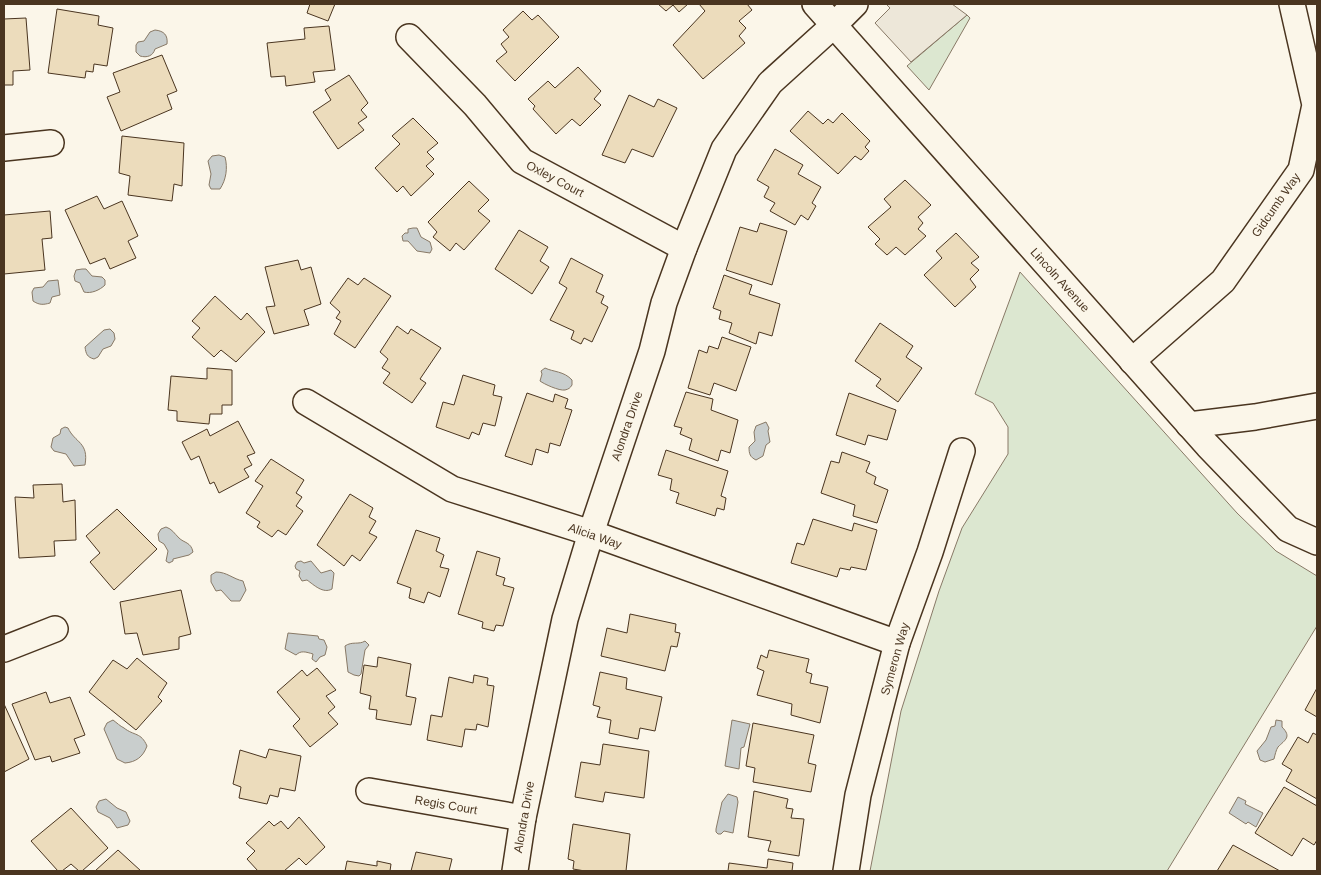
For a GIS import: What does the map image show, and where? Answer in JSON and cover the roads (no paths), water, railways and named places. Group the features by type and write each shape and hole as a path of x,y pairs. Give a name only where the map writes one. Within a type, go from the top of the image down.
{"street":[{"name":"Lincoln Avenue","path":"815,4 1190,425 1288,528 1317,542"},
{"name":"Alondra Drive","path":"515,871 523,818 565,619 590,533 652,351 664,303 684,248 724,148 770,84 834,26 855,4"},
{"name":"Gidcumb Way","path":"1132,361 1223,280 1301,170 1315,105 1292,4"},
{"name":"Oxley Court","path":"409,37 475,105 522,161 684,248"},
{"path":"4,148 51,142"},
{"name":"Alicia Way","path":"306,402 452,489 590,533 897,643"},
{"path":"1190,425 1255,417 1317,406"},
{"name":"Symeron Way","path":"846,871 858,795 897,643 930,552 962,452"},
{"path":"4,649 54,630"},
{"name":"Regis Court","path":"369,791 523,818"}]}
